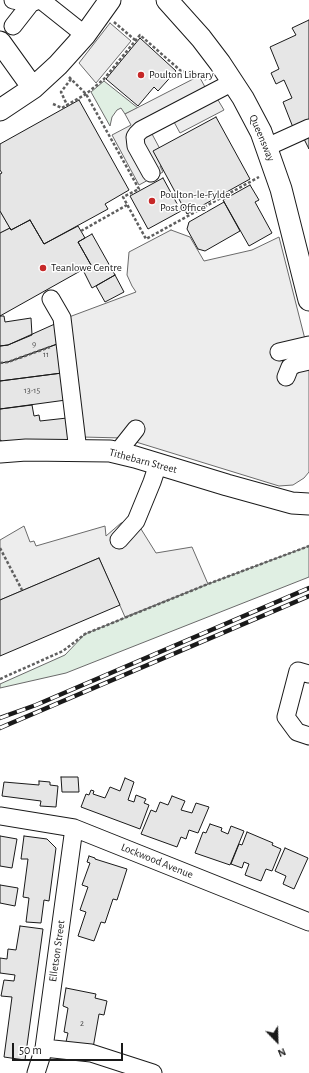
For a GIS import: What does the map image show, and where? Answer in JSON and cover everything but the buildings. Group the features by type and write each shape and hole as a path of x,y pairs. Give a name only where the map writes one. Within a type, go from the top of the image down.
{"main road":[{"name":"Queensway","path":"167,0 201,38 229,85 254,118 267,147 283,195 309,300"},
{"path":"0,110 33,88 65,72 97,19"},
{"path":"6,34 33,88"},
{"name":"Tithebarn Street","path":"0,452 26,450 110,451 292,503 309,504"},
{"name":"Tithebarn Street","path":"282,499 299,496 309,492"}],"street":[{"path":"14,0 37,1 97,19"},
{"path":"61,0 59,3 97,19"},
{"path":"6,34 37,1"},
{"path":"151,173 136,146 135,137 137,134 141,130 229,85"},
{"path":"267,147 309,128"},
{"path":"51,300 62,318 78,451"},
{"path":"279,352 309,345"},
{"path":"286,377 290,367 309,361"},
{"path":"119,540 136,520 158,464"},
{"path":"303,672 286,717 297,732 309,736"},
{"name":"Lockwood Avenue","path":"0,816 74,828 309,922"},
{"name":"Elletson Street","path":"36,1073 44,1048 74,828"},
{"path":"44,1048 91,1053 152,1073"}],"path":[{"path":"97,19 136,40"},
{"path":"53,104 62,108 86,94 104,79 140,35 181,71 202,74 206,81 215,77 229,85"},
{"path":"65,72 86,94 139,189 123,197 146,239 274,168"},
{"path":"65,72 61,92 67,105"},
{"path":"81,231 127,205"},
{"path":"0,363 8,362 65,341"},
{"path":"0,679 63,651 85,634 208,584 309,546"},
{"path":"0,548 22,590"}],"green space":[{"path":"104,81 138,108 125,114 121,108 117,110 112,117 110,126 91,92"},
{"path":"309,546 309,577 66,673 0,688 0,684 65,655 85,634 208,584"}],"shaded area":[{"name":"Poulton Library","path":"110,23 131,41 96,83 79,63"},
{"path":"199,76 205,87 218,100 224,110 180,133 174,122 152,134 167,162 160,166 163,172 139,185 112,135 131,125 125,114"},
{"path":"0,211 10,228 0,233"},
{"path":"171,230 190,237 204,261 252,250 279,237 309,355 309,472 304,478 293,485 279,486 123,438 82,437 69,317 136,292 127,275 129,252"},
{"path":"136,521 156,553 192,547 208,584 125,617 99,558 0,600 0,540 24,526 30,542 34,541 36,546 105,526 106,536 121,523"}],"railway":[{"path":"0,718 36,705 309,588"},
{"path":"0,728 309,596"}],"place":[{"name":"Poulton Library","path":"141,75"},
{"name":"Poulton-le-Fylde Post Office","path":"152,201"},
{"name":"Teanlowe Centre","path":"43,268"}]}
